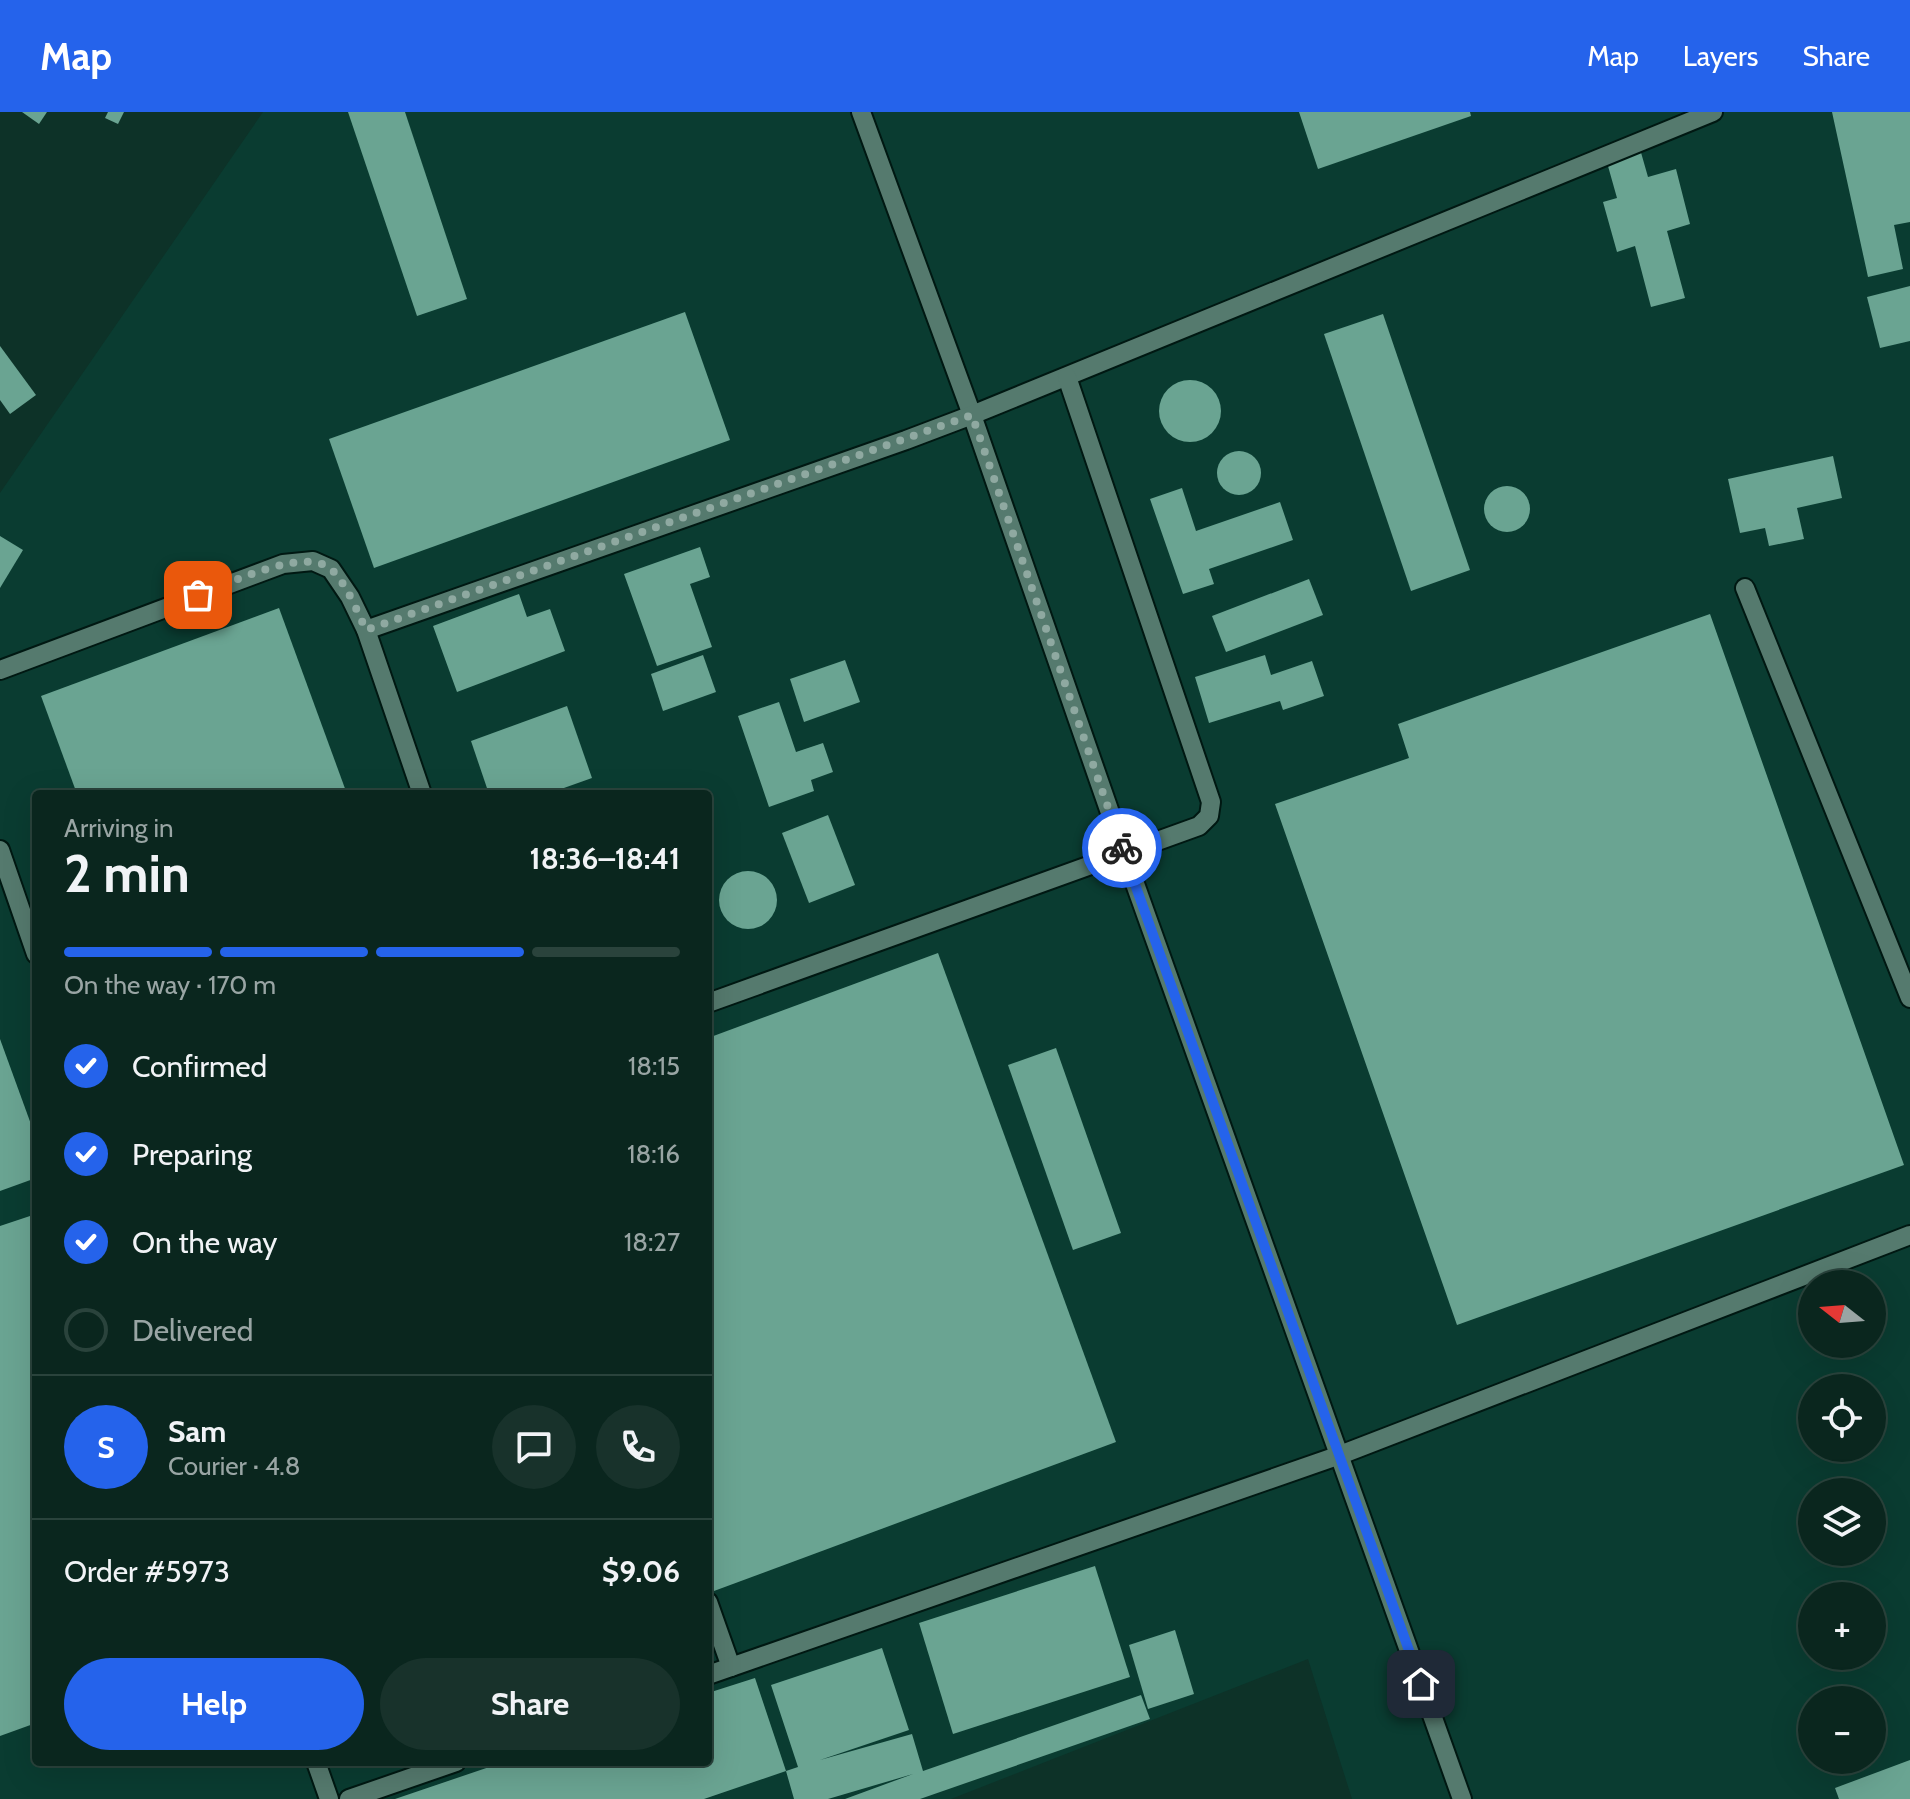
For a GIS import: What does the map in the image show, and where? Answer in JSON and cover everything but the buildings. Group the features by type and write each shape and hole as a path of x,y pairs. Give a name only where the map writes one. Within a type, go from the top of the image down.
{"lane":[{"path":"861,112 972,415 1124,853 1462,1799"},
{"path":"366,630 972,415 1713,112"},
{"path":"712,1002 1199,826 1209,816 1211,802 1067,377"},
{"path":"0,670 283,564 313,561 331,569 350,597 366,630 421,790"},
{"path":"1745,588 1910,998"},
{"path":"0,850 32,942"},
{"path":"712,1674 1340,1455 1910,1235"},
{"path":"712,1613 731,1667"},
{"path":"317,1766 329,1799"},
{"path":"349,1799 444,1766"}],"shaded area":[{"path":"263,112 1910,112 1910,1799 1352,1799 1308,1659 951,1799 0,1799 0,493"}],"way so far":[{"path":"198,595 283,564 313,561 331,569 350,597 366,630 972,415 1122,848"}],"route":[{"path":"1122,848 1421,1684"}]}
